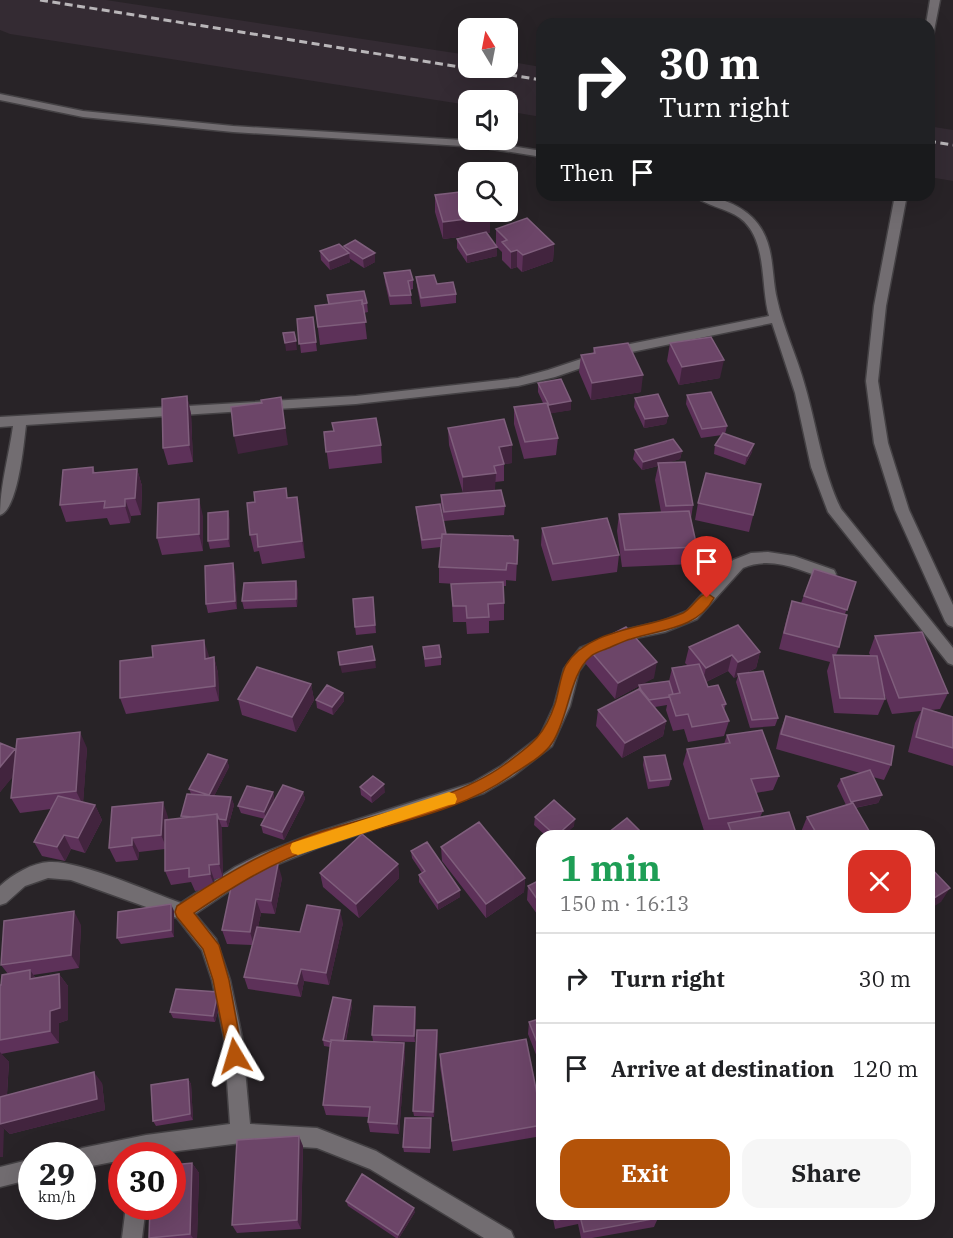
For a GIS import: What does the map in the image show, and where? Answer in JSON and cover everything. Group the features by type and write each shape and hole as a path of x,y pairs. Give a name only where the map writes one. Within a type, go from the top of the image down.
{"street":[{"path":"932,18 935,0"},
{"path":"0,97 83,114 268,132 479,144 536,153"},
{"path":"713,201 740,212 753,224 763,242 771,299 801,394 817,472 835,512 953,659"},
{"path":"900,201 880,306 872,381 881,443 902,510 953,621"},
{"path":"0,422 356,400 518,382 551,374 620,351 777,318"},
{"path":"0,510 13,473 20,422"},
{"path":"183,912 241,873 267,860 315,841 478,788 507,771 546,741 561,706 572,669 585,652 629,634 665,626 692,615 738,564 751,558 768,556 794,561 829,574"},
{"path":"0,897 19,880 48,870 71,872 183,912 210,945 221,980 233,1037 241,1133"},
{"path":"186,1143 241,1133 318,1138 376,1161 504,1238"},
{"path":"0,1177 18,1172"},
{"path":"132,1238 134,1220"}],"shaded area":[{"path":"0,0 106,0 458,53 458,78 518,78 518,63 536,66 536,116 518,113 518,90 458,90 458,103 10,34 0,30"},
{"path":"935,127 953,130 953,181 935,178"}],"building":[{"path":"458,192 458,220 443,222 435,195"},
{"path":"527,218 554,244 523,255 517,250 511,252 502,242 507,240 496,229"},
{"path":"486,232 497,247 467,255 457,239"},
{"path":"355,240 375,253 363,259 344,246"},
{"path":"339,244 349,253 329,261 320,251"},
{"path":"410,270 413,280 408,281 411,295 390,296 384,273"},
{"path":"434,275 437,284 453,282 456,294 421,298 416,277"},
{"path":"364,291 367,303 362,304 362,300 329,304 327,295"},
{"path":"362,300 366,322 318,327 315,306"},
{"path":"313,317 316,342 299,344 297,319"},
{"path":"294,332 296,341 285,343 283,333"},
{"path":"711,337 724,360 682,367 670,343"},
{"path":"628,343 643,375 592,383 581,355 595,353 594,348"},
{"path":"561,379 571,401 549,405 538,383"},
{"path":"711,392 727,426 702,429 687,395"},
{"path":"658,394 668,416 645,419 635,398"},
{"path":"187,396 189,445 163,448 162,399"},
{"path":"281,397 285,428 234,436 231,407 262,403 261,400"},
{"path":"547,403 558,438 525,442 514,407"},
{"path":"376,418 381,445 326,452 324,432 334,431 332,423"},
{"path":"504,419 512,445 499,447 504,464 494,466 496,473 463,477 448,428"},
{"path":"723,433 754,444 747,456 715,445"},
{"path":"673,439 682,451 643,462 635,450"},
{"path":"685,462 693,505 666,506 658,463"},
{"path":"93,467 93,473 137,469 135,498 125,499 125,506 104,508 105,501 60,505 63,470"},
{"path":"706,473 761,484 753,515 698,503"},
{"path":"286,488 287,498 297,497 302,541 258,547 257,534 250,535 247,503 255,502 254,492"},
{"path":"501,490 505,506 444,512 441,495"},
{"path":"199,499 199,534 157,538 158,503"},
{"path":"440,504 446,534 442,534 442,538 422,540 416,507"},
{"path":"228,511 228,539 208,541 208,513"},
{"path":"689,511 697,547 625,550 619,514"},
{"path":"607,518 619,555 553,564 542,528"},
{"path":"442,534 513,536 514,540 518,540 517,564 507,563 506,570 439,567"},
{"path":"233,563 235,601 206,604 205,566"},
{"path":"814,569 856,582 847,610 804,596"},
{"path":"296,581 296,599 242,601 244,583"},
{"path":"503,582 504,603 488,604 489,617 467,618 466,606 453,606 451,584"},
{"path":"373,597 375,625 355,627 353,599"},
{"path":"792,601 847,615 839,647 784,633"},
{"path":"738,625 760,652 738,662 732,655 706,668 689,647"},
{"path":"626,627 657,662 618,683 587,647"},
{"path":"922,632 948,693 899,698 875,636"},
{"path":"204,640 205,659 214,657 215,686 120,698 120,661 153,657 152,646"},
{"path":"439,645 441,657 425,659 423,647"},
{"path":"372,646 375,660 340,665 338,652"},
{"path":"833,655 877,656 885,699 840,698"},
{"path":"699,664 708,687 718,685 726,704 722,705 729,721 692,727 688,714 676,716 669,695 680,693 672,668"},
{"path":"257,667 311,684 292,717 238,699"},
{"path":"763,671 778,718 752,720 738,674"},
{"path":"669,681 673,694 669,697 649,700 639,685"},
{"path":"327,685 343,693 332,707 316,700"},
{"path":"639,689 666,721 625,743 598,710"},
{"path":"923,708 953,717 953,748 916,737"},
{"path":"786,716 894,746 891,765 781,734"},
{"path":"762,730 779,776 751,779 763,811 709,819 687,749 730,743 727,735"},
{"path":"80,732 76,791 11,798 17,739"},
{"path":"0,743 15,749 0,767"},
{"path":"208,754 227,760 209,795 189,789"},
{"path":"665,755 671,779 650,781 644,757"},
{"path":"870,770 882,795 851,802 841,779"},
{"path":"373,776 384,784 371,796 360,787"},
{"path":"283,785 303,792 282,832 261,825"},
{"path":"247,786 273,792 264,812 238,806"},
{"path":"187,794 231,797 226,820 219,819 217,814 181,816"},
{"path":"58,796 95,805 78,838 64,835 57,847 34,842"},
{"path":"554,800 575,819 563,830 549,830 535,817"},
{"path":"163,802 161,835 132,838 132,845 109,848 112,807"},
{"path":"853,803 869,830 815,830 807,817"},
{"path":"789,812 795,830 731,830 728,823"},
{"path":"217,814 219,864 209,865 210,874 189,877 189,868 165,871 165,820"},
{"path":"627,818 639,830 612,830"},
{"path":"479,822 525,878 486,904 441,847"},
{"path":"362,834 398,864 356,904 320,873"},
{"path":"427,842 460,890 438,903 419,875 425,871 411,851"},
{"path":"247,862 278,864 271,901 256,899 250,932 222,930 234,873 244,874"},
{"path":"935,872 950,888 935,898"},
{"path":"536,882 536,897 528,886"},
{"path":"171,904 171,930 117,938 118,912"},
{"path":"307,905 340,910 326,973 301,969 297,984 244,977 257,927 300,932"},
{"path":"74,911 71,955 1,965 4,921"},
{"path":"30,970 30,979 59,974 60,1008 50,1011 50,1031 0,1040 2,975"},
{"path":"176,989 218,992 213,1016 170,1012"},
{"path":"333,997 351,1000 343,1041 323,1040"},
{"path":"374,1006 415,1007 414,1036 372,1035"},
{"path":"536,1020 536,1040 529,1022"},
{"path":"417,1030 437,1030 433,1112 413,1111"},
{"path":"526,1039 536,1089 536,1126 452,1141 440,1054"},
{"path":"331,1040 404,1043 397,1124 368,1122 370,1107 323,1105"},
{"path":"94,1072 97,1099 0,1124 0,1097"},
{"path":"188,1079 190,1114 153,1121 151,1085"},
{"path":"405,1118 431,1118 430,1148 403,1147"},
{"path":"299,1136 297,1220 232,1225 237,1140"},
{"path":"192,1163 190,1234 149,1238 150,1220 186,1220 186,1164"},
{"path":"362,1174 414,1208 398,1235 346,1201"},
{"path":"581,1220 647,1220 584,1232"}],"railway":[{"path":"40,0 536,79"},
{"path":"935,142 953,145"}],"slow traffic":[{"path":"298,848 449,799"}],"route":[{"path":"235,1056 221,980 210,945 183,912 241,873 267,860 315,841 386,818 406,814 478,788 507,771 546,741 561,706 572,669 585,652 629,634 665,626 692,615 707,598"}]}
